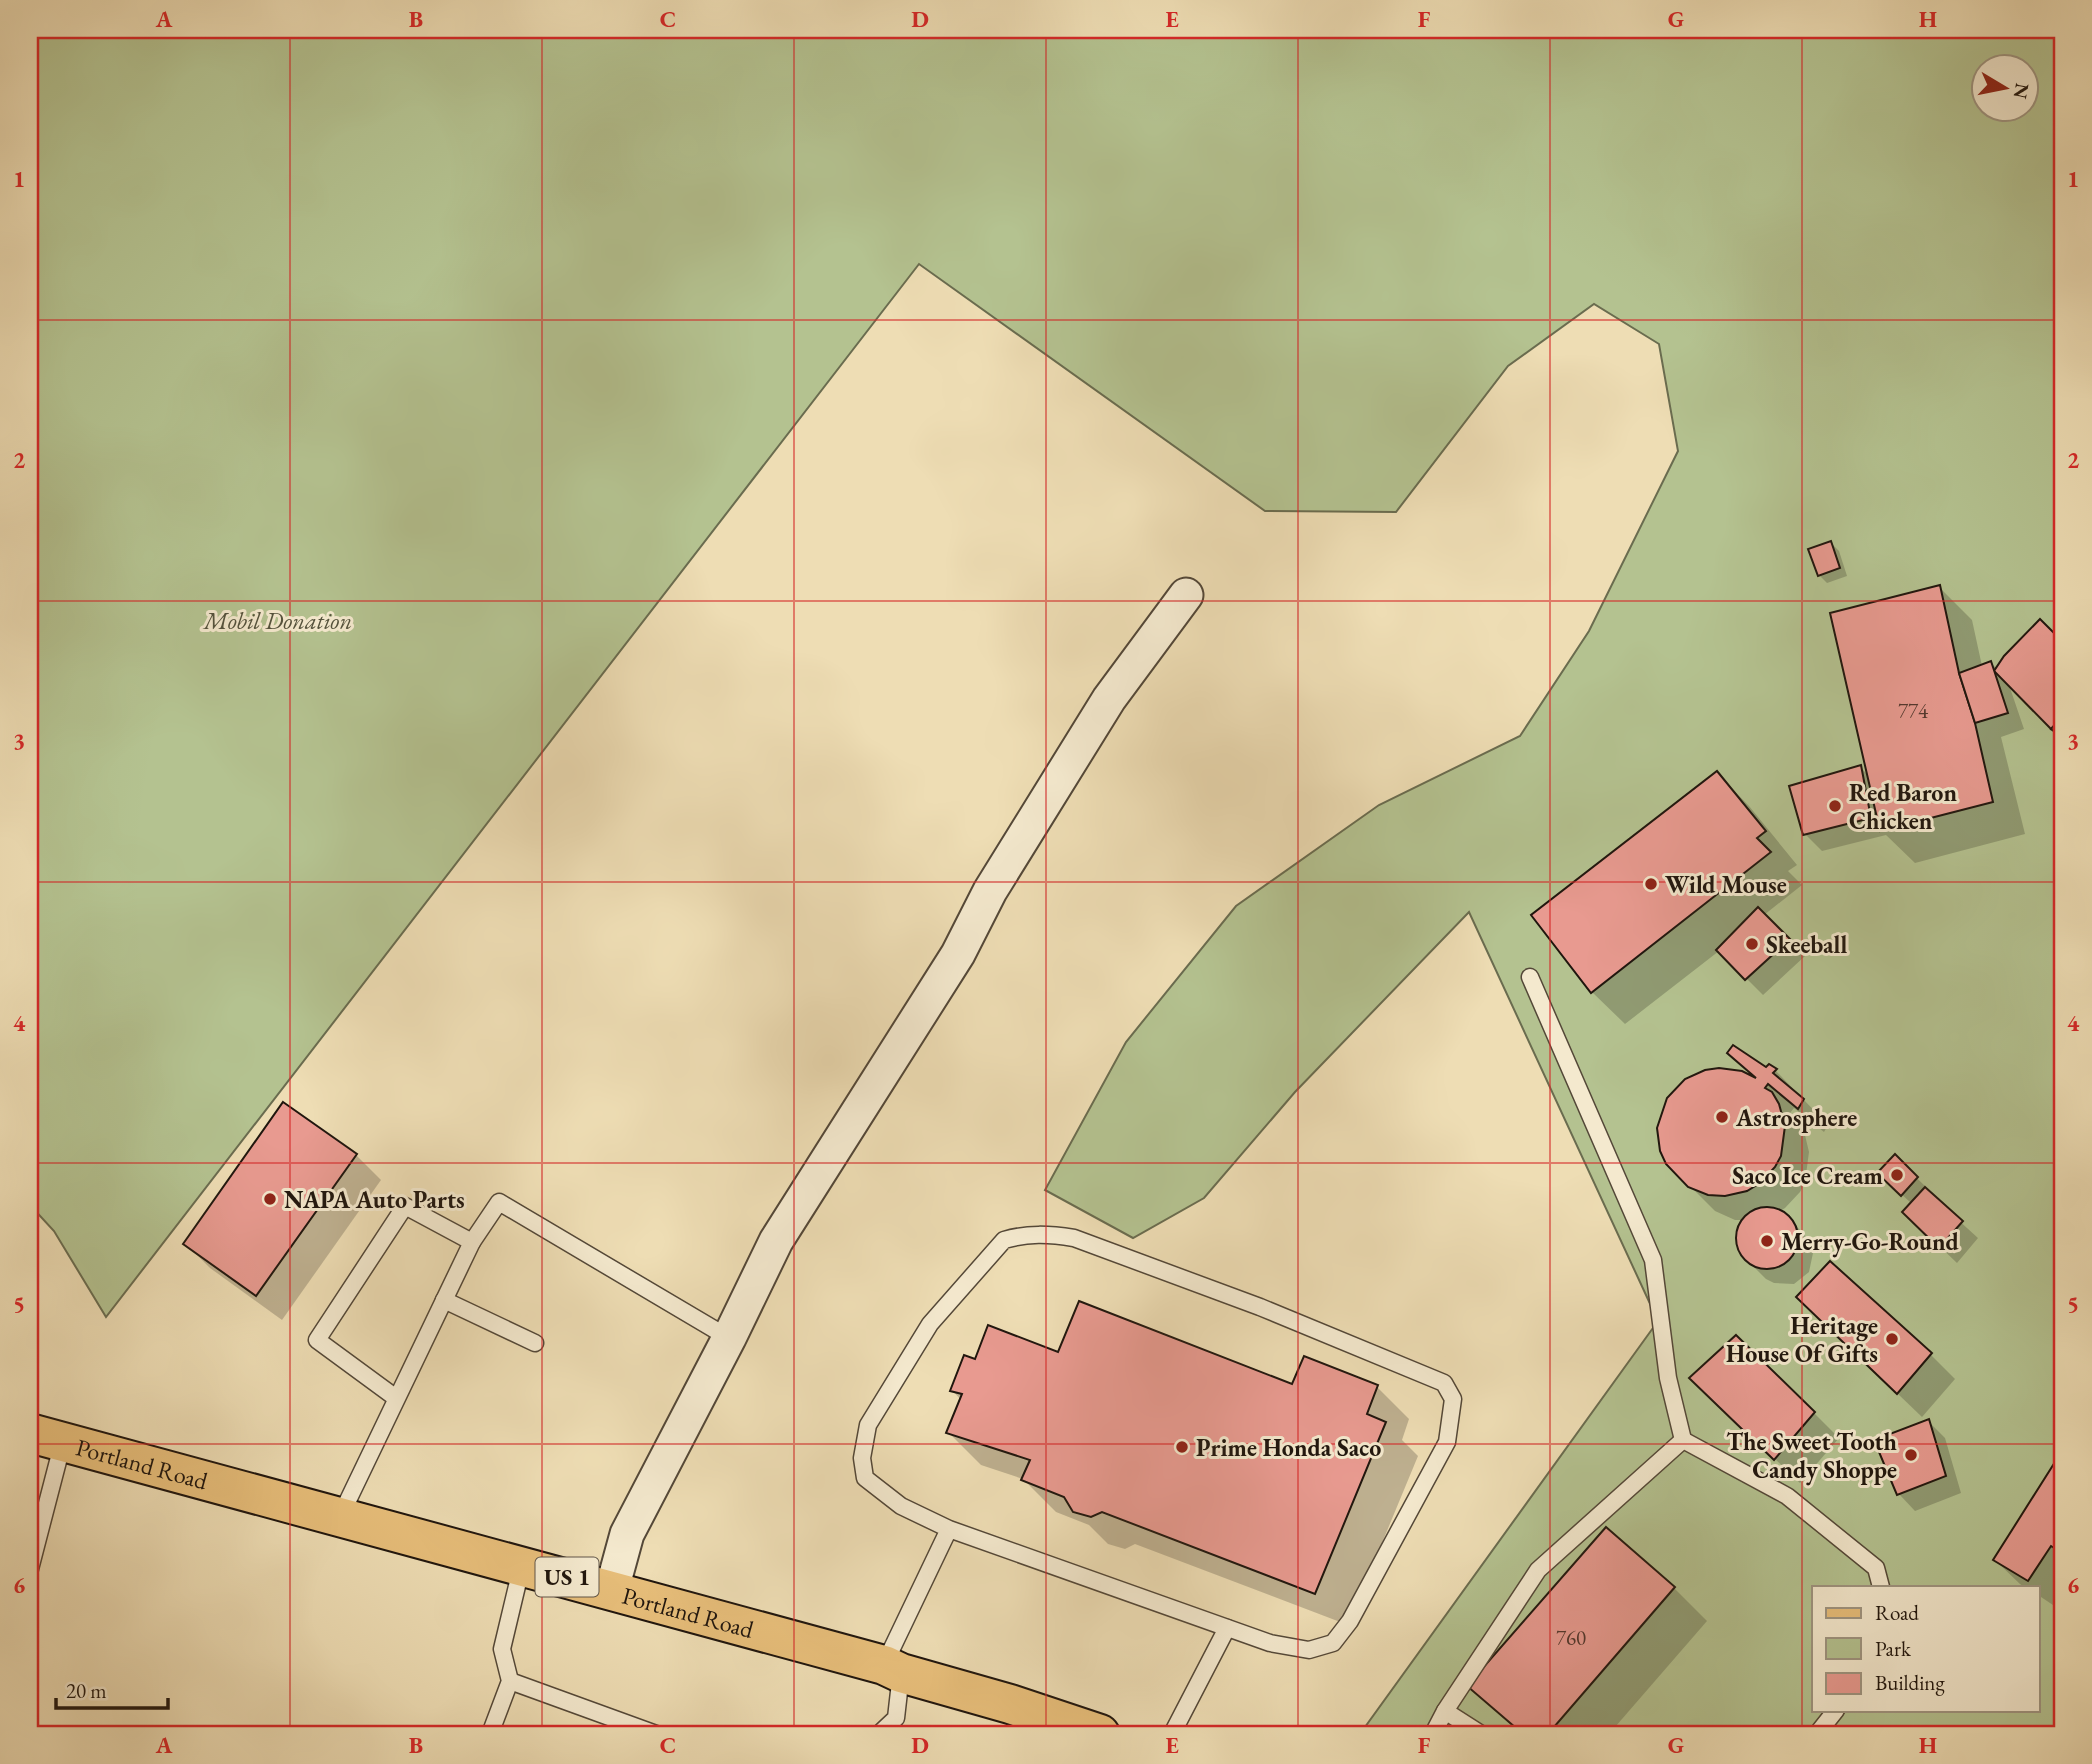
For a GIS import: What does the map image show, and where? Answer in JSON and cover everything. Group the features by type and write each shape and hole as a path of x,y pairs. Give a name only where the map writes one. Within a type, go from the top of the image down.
{"main road":[{"name":"Portland Road","path":"47,1437 612,1589 1010,1704 1100,1734"}],"street":[{"path":"612,1589 627,1534 776,1241 958,954 990,891 1109,699 1186,595"}],"lane":[{"path":"1530,977 1653,1260 1668,1378 1684,1440 1787,1496 1876,1568 1881,1586"},
{"path":"341,1517 472,1241 499,1202 729,1338"},
{"path":"396,1398 317,1340 405,1206 472,1241"},
{"path":"1022,1234 1050,1234 1074,1238 1260,1307 1444,1383 1454,1399 1447,1442 1350,1621 1333,1643 1309,1650 1270,1643 948,1530 901,1506 865,1478 862,1458 868,1424 930,1324 1004,1240 1022,1234"},
{"path":"444,1300 536,1343"},
{"path":"30,1569 47,1437"},
{"path":"1433,1734 1445,1711 1538,1570 1684,1440"},
{"path":"879,1734 896,1718 892,1669 948,1530"},
{"path":"490,1734 510,1681 502,1649 522,1565"},
{"path":"1172,1734 1227,1628"},
{"path":"510,1681 656,1734"},
{"path":"1445,1711 1481,1734"},
{"path":"1817,1734 1834,1712"}],"green space":[{"name":"Mobil Donation","path":"30,30 2062,30 2062,1734 1360,1734 1658,1321 1469,912 1295,1092 1204,1198 1133,1238 1045,1190 1126,1042 1236,906 1379,805 1520,736 1589,631 1678,451 1659,344 1594,304 1508,366 1396,512 1265,511 919,264 106,1317 54,1231 30,1205"}],"building":[{"path":"1831,541 1840,568 1818,576 1808,549"},
{"path":"1940,585 1959,673 1975,723 1993,802 1880,831 1830,613"},
{"path":"2040,619 2062,641 2062,717 2051,729 1994,671 2004,656"},
{"path":"1991,661 2008,713 1975,723 1959,673"},
{"path":"2062,717 2062,737 2051,729"},
{"path":"1861,765 1871,818 1803,835 1789,786"},
{"name":"Wild Mouse","path":"1717,771 1766,831 1757,838 1771,852 1591,993 1531,915"},
{"name":"Skeeball","path":"1758,907 1790,939 1745,980 1716,950"},
{"name":"Astrosphere","path":"1733,1045 1766,1067 1769,1064 1777,1069 1773,1073 1804,1099 1798,1109 1768,1084 1765,1088 1772,1092 1779,1104 1785,1126 1781,1156 1760,1183 1747,1191 1725,1196 1708,1195 1688,1187 1666,1164 1660,1151 1657,1128 1667,1098 1685,1079 1705,1070 1719,1068 1742,1071 1756,1078 1727,1053"},
{"name":"NAPA Auto Parts","path":"283,1102 357,1154 256,1296 183,1244"},
{"path":"1895,1154 1918,1177 1901,1196 1877,1173"},
{"path":"1925,1187 1963,1221 1939,1248 1902,1212"},
{"name":"Merry-Go-Round","path":"1767,1207 1789,1216 1798,1238 1789,1260 1767,1269 1745,1260 1736,1238 1745,1216"},
{"path":"1830,1261 1932,1353 1897,1394 1796,1297"},
{"name":"Prime Honda Saco","path":"1079,1301 1292,1384 1304,1356 1378,1385 1367,1414 1386,1422 1315,1594 1102,1512 1091,1517 1073,1512 1064,1497 1021,1480 1030,1460 946,1433 962,1394 950,1391 964,1355 975,1359 988,1325 1058,1352"},
{"path":"1736,1335 1815,1412 1774,1460 1689,1378"},
{"path":"1929,1419 1946,1476 1897,1495 1874,1440"},
{"path":"2062,1451 2062,1553 2051,1546 2028,1581 1993,1560"},
{"path":"1606,1527 1675,1587 1548,1734 1523,1734 1467,1686"}],"place":[{"name":"Red Baron Chicken","path":"1835,806"},
{"name":"Wild Mouse","path":"1651,884"},
{"name":"Skeeball","path":"1752,944"},
{"name":"Astrosphere","path":"1722,1117"},
{"name":"Saco Ice Cream","path":"1897,1175"},
{"name":"NAPA Auto Parts","path":"270,1199"},
{"name":"Merry-Go-Round","path":"1767,1241"},
{"name":"Heritage House Of Gifts","path":"1892,1339"},
{"name":"Prime Honda Saco","path":"1182,1447"},
{"name":"The Sweet Tooth Candy Shoppe","path":"1911,1455"}]}
